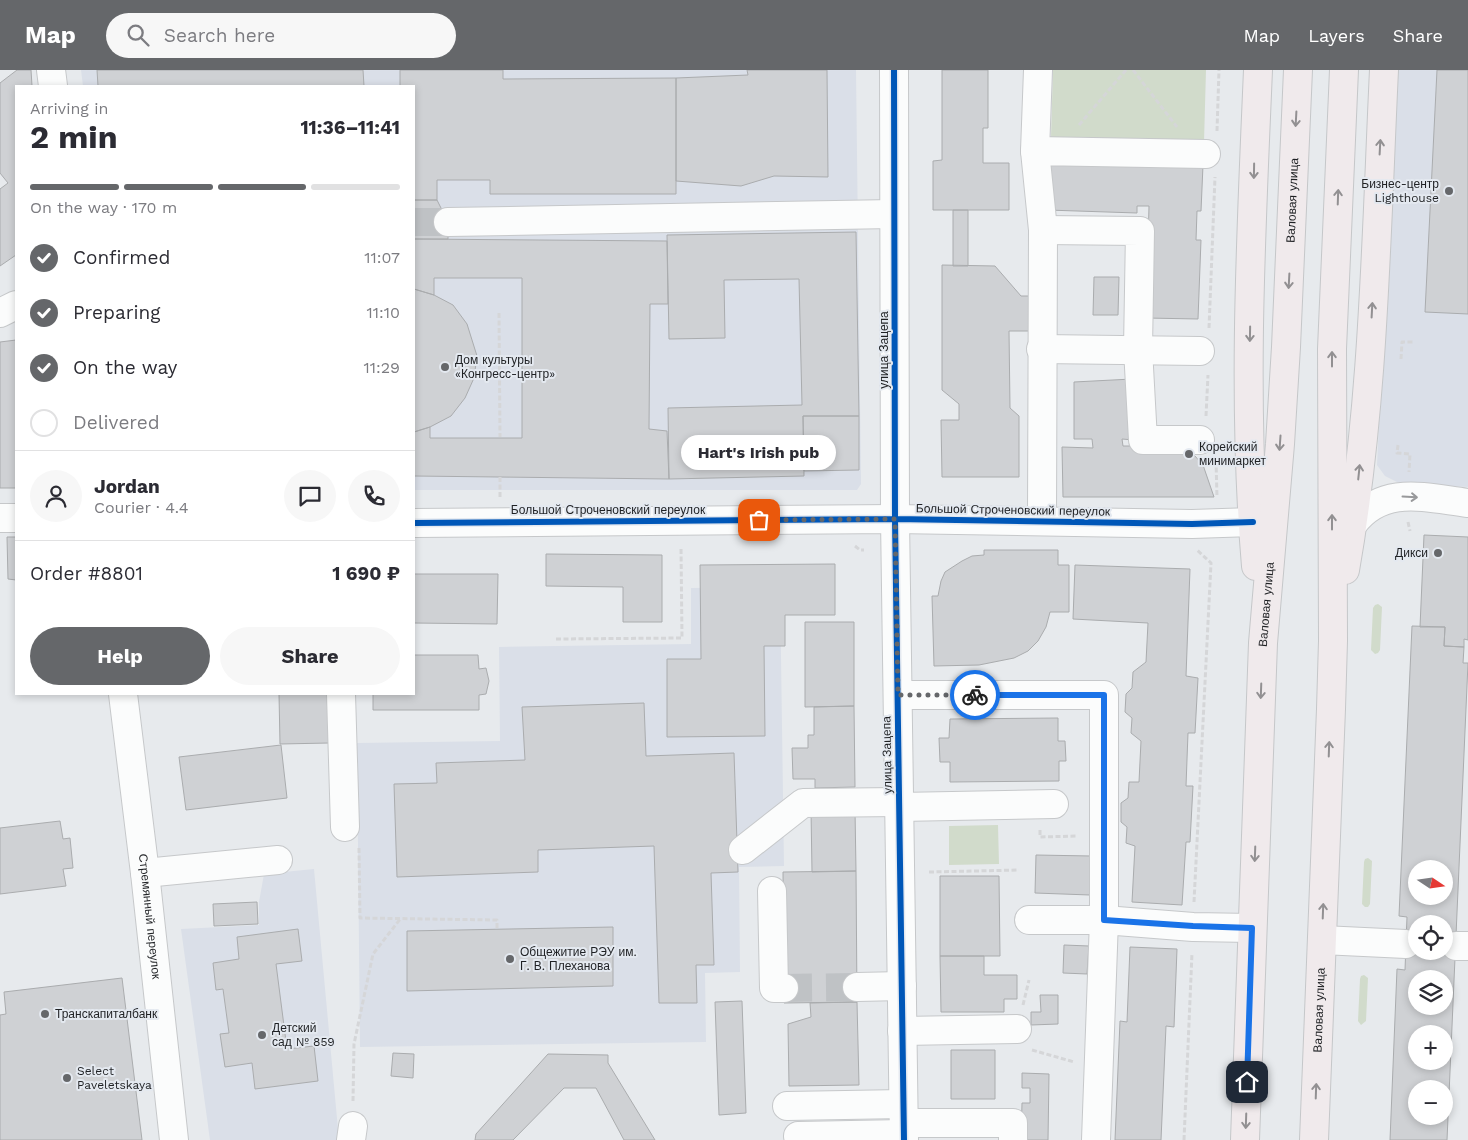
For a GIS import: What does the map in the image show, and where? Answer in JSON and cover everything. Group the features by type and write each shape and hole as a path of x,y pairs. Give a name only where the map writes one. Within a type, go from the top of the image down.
{"main road":[{"path":"1258,70 1250,375 1253,522 1263,642"},
{"name":"Валовая улица","path":"1245,1140 1263,642 1286,357 1298,70"},
{"name":"Валовая улица","path":"1314,1140 1333,641 1332,349 1344,70"},
{"path":"1333,641 1353,524 1369,375 1384,70"}],"street":[{"path":"51,70 53,85"},
{"name":"улица Зацепа","path":"894,70 895,519 904,1125"},
{"path":"1038,70 1045,151 1041,349 1042,521"},
{"path":"1045,151 1209,154"},
{"path":"448,222 894,214"},
{"path":"1043,230 1140,232 1138,349 1143,440 1207,437"},
{"path":"0,313 15,306"},
{"path":"1041,349 1138,349 1205,353"},
{"path":"1353,524 1373,504 1390,498 1406,496 1468,503"},
{"path":"0,518 15,518"},
{"name":"Большой Строченовский переулок","path":"415,523 895,519 1192,524 1253,522"},
{"name":"Стремянный переулок","path":"123,695 145,873 174,1140"},
{"path":"341,695 352,834"},
{"path":"898,695 1104,695 1104,920 1096,1140"},
{"path":"743,850 803,803 899,805 1054,804"},
{"path":"145,873 278,860"},
{"path":"772,891 774,988 784,988"},
{"path":"1029,920 1104,920 1252,928"},
{"path":"1322,940 1406,944"},
{"path":"857,986 902,986"},
{"path":"902,1031 1017,1029"},
{"path":"787,1106 904,1125"},
{"path":"798,1136 904,1125 1013,1123 1013,1140"}],"path":[{"path":"1045,151 1126,70"},
{"path":"1133,70 1209,154"},
{"path":"1217,502 1207,437 1205,353 1209,154 1219,70"},
{"path":"499,313 500,438"},
{"path":"1402,359 1402,342 1414,342"},
{"path":"1398,445 1397,453 1410,454"},
{"path":"500,477 500,502"},
{"path":"1184,1140 1211,563 1192,545"},
{"path":"556,639 682,638 681,547"},
{"path":"352,834 360,918 497,920 497,929"},
{"path":"929,872 1019,870"},
{"path":"352,1133 354,1044 373,954 401,918"}],"shaded area":[{"path":"81,70 856,70 861,484 857,490 415,490 415,85 83,85"},
{"path":"1396,70 1468,70 1468,487 1397,482 1385,476 1377,465"},
{"path":"780,587 784,866 739,867 740,972 705,973 706,1042 360,1047 357,743 500,741 499,647 691,644 691,588"},
{"name":"Детский сад № 859","path":"314,869 339,1140 210,1140 181,929 259,925 259,902 264,874"}],"green space":[{"path":"1053,70 1206,70 1204,142 1051,137"},
{"path":"1378,604 1382,607 1380,650 1375,654 1371,650 1373,608"},
{"path":"998,825 999,864 949,865 949,826"},
{"path":"1368,858 1372,861 1370,904 1368,907 1365,907 1362,904 1364,862"},
{"path":"1364,975 1368,978 1366,1021 1361,1025 1358,1021 1360,979"}],"building":[{"path":"17,70 31,70 32,85 15,85 15,256 0,266 0,189 8,183 0,173 0,83"},
{"path":"97,70 363,70 364,85 98,85"},
{"path":"400,70 503,70 503,79 676,78 676,194 490,194 490,180 437,180 437,200 415,200 415,85 400,85"},
{"path":"747,70 827,70 828,177 774,176 741,186 676,181 676,78 748,75"},
{"path":"942,70 988,70 988,128 983,128 983,163 1009,163 1009,210 933,210 933,161 942,160"},
{"name":"Бизнес-центр Lighthouse","path":"1437,70 1468,70 1468,314 1425,312"},
{"path":"1048,161 1203,165 1201,211 1197,211 1196,240 1201,240 1198,319 1146,318 1149,206 1137,206 1137,213 1047,210"},
{"path":"415,200 437,200 448,222 448,239 415,239"},
{"path":"953,210 968,210 968,266 953,266"},
{"path":"856,232 859,416 803,416 804,476 669,479 668,408 802,405 799,279 724,280 725,338 669,339 667,235"},
{"path":"415,239 667,241 668,304 650,304 649,429 667,431 669,479 415,476 415,432 430,427 430,438 522,438 522,278 434,278 434,295 415,289"},
{"path":"942,265 995,266 1021,296 1030,296 1031,331 1009,331 1010,408 1019,416 1019,477 942,477 941,420 959,420 959,404 942,390"},
{"path":"1094,277 1119,277 1118,315 1093,315"},
{"name":"Дом культуры «Конгресс-центр»","path":"415,289 434,295 453,305 467,324 477,356 474,378 465,398 451,416 430,427 415,432"},
{"path":"15,340 15,488 0,488 0,342"},
{"path":"1132,379 1134,440 1122,439 1123,446 1186,446 1203,465 1214,497 1063,497 1062,447 1093,448 1092,439 1074,439 1074,382"},
{"path":"803,416 859,416 859,470 804,471"},
{"path":"1424,535 1468,537 1468,640 1464,639 1464,647 1444,646 1445,627 1420,627"},
{"path":"7,537 15,537 15,580 8,579"},
{"path":"984,550 1058,550 1058,565 1069,565 1069,612 1050,612 1046,627 1038,641 1028,651 1014,658 979,665 934,666 932,596 938,596 945,572 972,556 984,555"},
{"path":"546,554 662,555 662,622 623,622 623,587 546,586"},
{"path":"835,564 835,615 785,615 785,646 764,646 765,736 667,737 667,659 701,659 700,565"},
{"path":"1075,565 1190,569 1186,676 1198,678 1195,733 1188,733 1186,786 1193,786 1190,842 1186,842 1182,905 1132,902 1135,846 1126,843 1127,827 1121,822 1121,803 1128,798 1129,782 1139,782 1141,741 1131,733 1132,718 1125,712 1126,694 1132,688 1133,672 1146,662 1148,623 1073,619"},
{"path":"415,574 498,574 497,624 415,623"},
{"path":"805,622 854,622 854,706 805,707"},
{"path":"1412,626 1445,627 1444,646 1464,647 1463,663 1468,663 1453,1004 1453,970 1408,970 1408,1015 1453,1015 1452,1025 1408,1025 1408,1070 1450,1070 1450,1080 1408,1080 1408,1125 1448,1125 1447,1140 1390,1140 1397,969 1405,970 1407,917 1399,916"},
{"path":"415,655 478,655 479,669 486,668 489,681 486,694 479,695 479,710 373,710 373,695 415,695"},
{"path":"279,695 327,695 329,743 280,744"},
{"path":"644,703 646,756 734,753 738,872 711,873 714,965 696,965 697,1003 659,1003 654,846 538,850 538,872 397,877 394,784 437,783 436,763 525,760 522,707"},
{"path":"854,706 855,787 815,788 815,779 793,779 792,748 808,748 808,735 814,735 814,707"},
{"path":"1058,718 1058,741 1065,741 1066,761 1059,761 1059,781 950,782 950,762 940,762 939,738 949,738 950,719"},
{"path":"281,745 287,798 186,810 179,757"},
{"path":"811,810 855,810 856,871 812,872"},
{"path":"60,821 63,839 70,838 73,868 63,869 66,886 0,894 0,828"},
{"path":"1036,855 1091,856 1090,895 1035,893"},
{"path":"856,871 857,1002 784,1003 783,872"},
{"path":"940,876 999,876 1000,956 940,956"},
{"path":"257,902 258,924 214,926 213,904"},
{"name":"Общежитие РЭУ им. Г. В. Плеханова","path":"613,927 613,986 407,991 407,931"},
{"path":"298,929 302,961 276,964 287,1049 314,1046 318,1081 255,1089 252,1063 225,1067 220,1034 229,1033 223,989 216,990 213,963 239,959 237,937"},
{"path":"1064,945 1089,946 1087,974 1063,973"},
{"path":"1130,947 1177,949 1174,1027 1166,1026 1161,1140 1115,1140 1120,1021 1127,1022"},
{"path":"940,956 984,956 984,975 1017,975 1017,999 1004,999 1004,1012 941,1012"},
{"name":"Select Paveletskaya","path":"122,978 142,1140 0,1140 0,1015 6,1014 4,992"},
{"path":"1040,995 1058,995 1058,1024 1031,1025 1031,1012 1041,1012"},
{"path":"742,1001 746,1113 719,1115 715,1002"},
{"path":"857,1002 859,1085 789,1086 788,1024 811,1017 810,1003"},
{"path":"951,1050 995,1050 995,1099 951,1099"},
{"path":"393,1053 414,1054 413,1078 391,1076"},
{"path":"548,1054 608,1055 608,1063 655,1140 624,1140 596,1088 564,1088 513,1140 475,1140 476,1134"},
{"path":"1022,1073 1049,1074 1048,1140 1021,1140 1022,1103 1030,1103 1030,1088 1022,1088"}],"tunnel":[{"path":"415,222 448,222"},
{"path":"784,988 857,987"}],"cycle path":[{"path":"894,70 895,519 904,1140"},
{"path":"415,523 895,519 1192,524 1253,522"}],"way so far":[{"path":"759,520 895,519 898,695 975,695"}],"place":[{"name":"Бизнес-центр Lighthouse","path":"1449,191"},
{"name":"Дом культуры «Конгресс-центр»","path":"445,367"},
{"name":"Корейский минимаркет","path":"1189,454"},
{"name":"Hart's Irish pub","path":"759,520"},
{"name":"Дикси","path":"1438,553"},
{"name":"Общежитие РЭУ им. Г. В. Плеханова","path":"510,959"},
{"name":"Транскапиталбанк","path":"45,1014"},
{"name":"Детский сад № 859","path":"262,1035"},
{"name":"Select Paveletskaya","path":"67,1078"}],"route":[{"path":"975,695 1104,695 1104,920 1252,928 1247,1082"}]}
